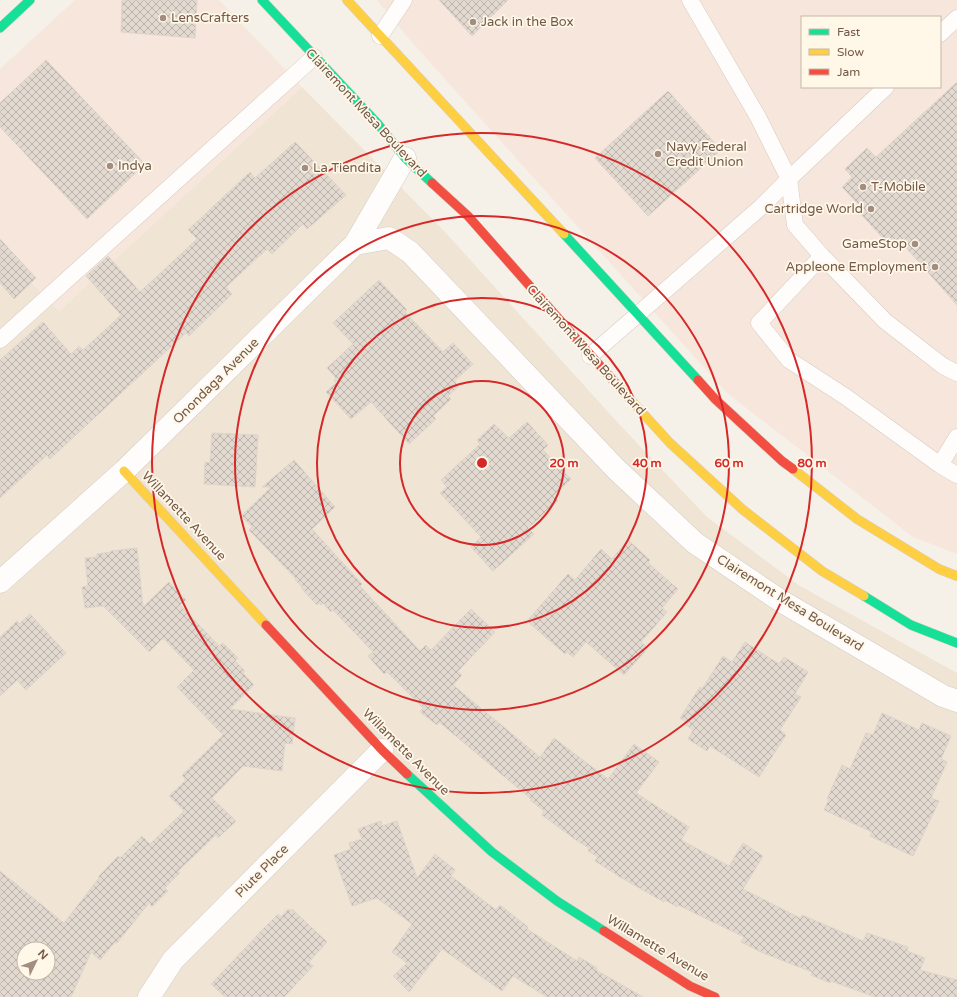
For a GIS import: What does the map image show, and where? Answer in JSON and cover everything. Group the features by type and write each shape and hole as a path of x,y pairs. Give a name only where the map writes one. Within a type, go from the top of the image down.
{"main road":[{"path":"0,28 30,0"},
{"name":"Clairemont Mesa Boulevard","path":"262,0 378,124 405,158 468,216 590,356 670,443 742,509 822,571 911,625 957,644"},
{"path":"347,0 481,143 715,399 782,461 857,520 939,569 957,576"},
{"name":"Willamette Avenue","path":"124,471 382,750 492,852 557,901 690,986 715,997"}],"street":[{"name":"Onondaga Avenue","path":"0,582 124,471 355,244 405,158"},
{"name":"Clairemont Mesa Boulevard","path":"355,244 389,238 410,252 616,469 695,543 781,601 943,696 957,701"},
{"name":"Piute Place","path":"149,997 174,960 382,750"}],"lane":[{"path":"380,36 404,0"},
{"path":"690,0 758,118 789,179 795,225 822,256 885,321 943,366 957,373"},
{"path":"941,33 957,18"},
{"path":"0,340 314,57"},
{"path":"590,356 761,206 885,88"},
{"path":"822,256 759,323 789,360 846,397 940,465 957,475"},
{"path":"940,465 957,436"}],"shaded area":[{"path":"75,0 219,0 302,87 59,311 0,250 0,69"},
{"path":"377,0 957,0 957,554 913,537 727,393 409,39"},
{"path":"302,87 445,232 620,425 707,517 800,586 957,673 957,997 0,997 0,250 59,311"}],"building":[{"path":"122,0 197,0 195,38 121,32"},
{"name":"Jack in the Box","path":"439,0 508,0 472,36"},
{"path":"46,60 145,164 87,219 0,127 0,103"},
{"path":"957,82 957,305 901,242 893,249 858,211 862,208 842,187 852,177 845,169 867,148 876,157"},
{"name":"Navy Federal Credit Union","path":"668,91 721,150 648,216 595,158"},
{"path":"295,142 346,195 307,229 303,224 272,254 267,249 226,287 232,294 189,336 186,333 50,459 47,455 0,498 0,360 43,322 71,354 79,346 83,350 121,315 86,276 108,256 140,292 197,239 188,230 250,172 255,178"},
{"path":"0,239 36,278 14,299 0,283"},
{"path":"379,280 407,310 405,312 443,352 453,343 473,364 454,381 459,386 448,396 451,399 433,416 436,419 409,444 371,402 351,419 326,392 336,383 334,380 336,378 327,368 353,344 333,323"},
{"path":"527,422 548,445 543,450 571,479 553,496 558,501 528,528 534,534 493,571 471,547 481,537 440,493 447,487 441,480 480,444 477,440 494,424 509,438"},
{"path":"212,433 258,435 255,487 204,484 205,462 210,463"},
{"path":"294,460 335,507 312,529 362,584 360,586 420,651 426,645 431,650 471,609 495,632 458,671 462,675 453,685 540,757 554,738 608,779 634,744 659,762 636,793 689,827 681,840 729,866 743,843 763,856 743,889 800,918 802,915 863,941 867,933 908,947 907,951 925,958 920,970 957,980 957,997 875,997 831,981 830,983 811,975 812,972 763,953 741,942 744,937 678,905 677,907 665,900 664,902 595,861 598,857 588,851 589,848 542,815 544,811 530,800 531,799 439,722 437,725 420,712 423,708 387,672 384,674 368,656 373,652 333,610 331,612 323,603 321,605 319,603 317,605 301,588 302,587 295,580 296,579 249,530 252,527 241,516 271,487 262,487"},
{"path":"628,540 650,560 648,563 678,589 662,608 667,612 641,642 648,648 624,675 586,642 573,657 567,652 565,654 527,621 568,574 575,580 601,549 612,559"},
{"path":"137,548 143,607 169,582 186,600 180,605 219,646 223,643 238,658 235,661 245,671 243,673 254,685 230,709 295,718 292,744 285,743 282,771 243,766 212,798 236,821 218,838 216,835 178,871 180,873 165,888 168,891 152,907 149,903 117,943 115,942 100,960 91,952 71,997 0,997 0,871 64,923 99,878 98,877 118,856 120,858 142,836 150,844 184,811 169,796 186,780 182,775 223,735 177,687 194,670 163,638 149,652 103,606 85,608 82,587 88,586 85,558 97,557 97,554"},
{"path":"30,614 66,653 26,690 17,680 0,696 0,637 17,621 19,624"},
{"path":"745,642 779,664 784,657 808,672 795,694 801,697 780,730 786,735 759,777 710,746 707,751 688,739 693,730 686,725 688,723 680,718 700,687 702,689 723,656 732,662"},
{"path":"882,713 919,730 922,723 951,736 941,759 947,762 931,798 939,801 913,856 870,836 872,832 824,810 829,799 827,799 842,765 850,769 866,733 873,735"},
{"path":"381,821 382,826 397,821 417,878 435,854 455,870 451,876 496,910 500,905 528,927 527,929 577,961 579,957 597,968 596,970 643,997 547,997 513,976 502,991 442,949 409,992 393,976 407,963 392,952 412,924 377,898 352,906 334,855 351,849 349,843 362,839 358,829"},
{"path":"288,909 291,911 292,909 327,942 309,962 313,966 284,997 225,997 211,984 278,914 281,917"}],"traffic: fast":[{"path":"0,28 30,0"},
{"path":"262,0 378,124 405,158 432,183"},
{"path":"564,234 698,380"},
{"path":"864,596 911,625 957,643"},
{"path":"407,774 492,852 557,901 604,931"}],"traffic: slow":[{"path":"347,0 564,234"},
{"path":"618,386 670,443 742,509 822,571 864,596"},
{"path":"793,469 857,519 939,569 957,576"},
{"path":"124,471 266,625"}],"traffic: jam":[{"path":"432,183 468,216 618,386"},
{"path":"698,380 715,399 782,461 793,469"},
{"path":"266,625 382,750 407,774"},
{"path":"604,931 690,986 715,997"}],"place":[{"name":"LensCrafters","path":"163,18"},
{"name":"Jack in the Box","path":"473,22"},
{"name":"Navy Federal Credit Union","path":"658,154"},
{"name":"Indya","path":"110,166"},
{"name":"La Tiendita","path":"305,168"},
{"name":"T-Mobile","path":"863,187"},
{"name":"Cartridge World","path":"871,209"},
{"name":"GameStop","path":"915,244"},
{"name":"Appleone Employment","path":"935,267"}]}
